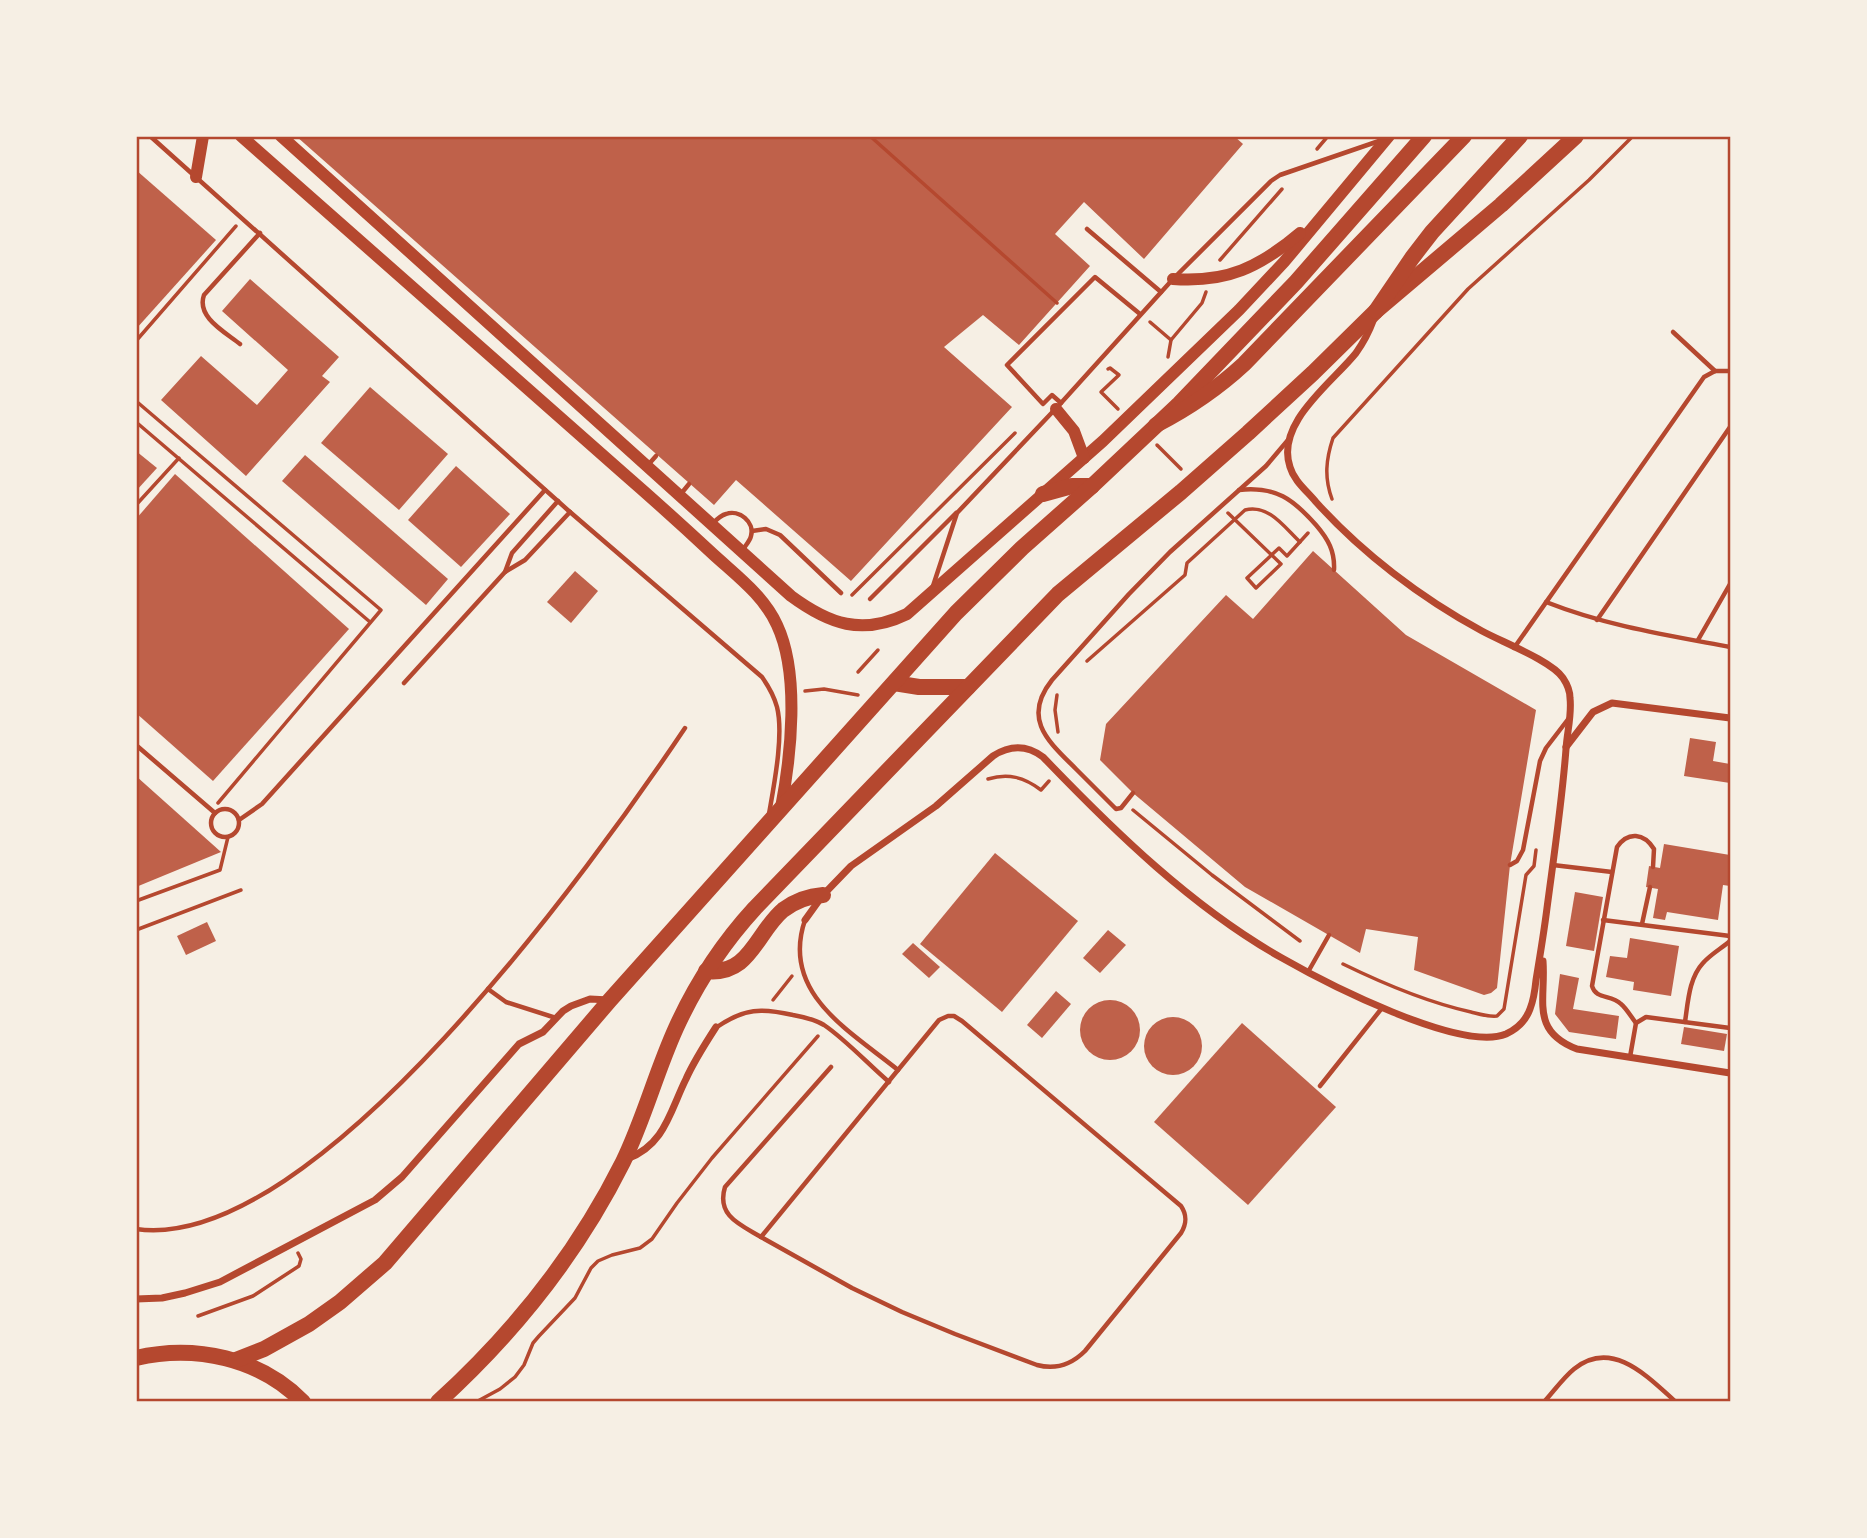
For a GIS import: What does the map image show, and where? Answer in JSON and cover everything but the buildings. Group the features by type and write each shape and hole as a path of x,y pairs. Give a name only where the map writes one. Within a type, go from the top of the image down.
{"main road":[{"path":"236,1360 264,1349 309,1325 340,1303 378,1270 610,1000 940,630 1031,540 1179,404 1290,288 1424,136"},
{"path":"1156,425 1194,404 1229,379 1464,136"},
{"path":"1376,311 1432,232 1520,136"},
{"path":"438,1402 487,1355 540,1294 586,1228 624,1160 676,1027 706,971 725,943 755,908 1058,594 1238,442 1376,311 1485,219 1576,136"},
{"path":"1043,494 1072,486 1092,486"},
{"path":"894,683 943,689 968,687"},
{"path":"706,971 724,971 741,963 785,909 803,899 823,895"},
{"path":"136,1358 171,1352 193,1352 236,1360 275,1378 303,1402"}],"street":[{"path":"196,177 203,136"},
{"path":"241,136 669,513 748,586 768,609 782,636 789,665 790,744 781,808"},
{"path":"281,136 313,159 651,461 680,495 791,596 818,614 843,623 869,626 883,624 906,614 1084,458 1239,310 1284,262 1388,137"},
{"path":"1172,279 1210,279 1240,272 1268,258 1327,210"},
{"path":"805,920 823,895 851,866 936,806 993,756 1002,751 1020,748 1036,752 1043,757 1181,889 1242,934 1308,973 1383,1008 1425,1024 1473,1037 1506,1034 1516,1028 1529,1012 1542,950 1564,781 1570,697 1563,677 1547,663 1464,621 1401,579 1326,512 1292,474 1287,457 1289,439 1307,407 1356,353 1376,311"},
{"path":"1058,406 1074,431 1084,458"},
{"path":"1566,748 1588,716 1598,708 1612,703 1731,718"},
{"path":"1542,950 1542,1012 1550,1031 1567,1045 1577,1049 1731,1073"},
{"path":"136,1299 163,1298 202,1288 236,1274 362,1208 388,1191 402,1177 514,1048 524,1040 543,1032 556,1018 580,1002 610,1000"},
{"path":"624,1160 646,1150 661,1134 693,1064 716,1027"}],"lane":[{"path":"150,136 545,490 754,669 769,687 780,721 775,775 766,825"},
{"path":"870,599 957,513 1172,279 1270,181 1290,170 1388,137"},
{"path":"1087,229 1161,292"},
{"path":"240,344 207,317 202,301 204,295 260,233"},
{"path":"1058,406 1052,395 1043,404 1007,365 1095,276 1140,314"},
{"path":"1673,332 1715,371"},
{"path":"1514,648 1704,377 1722,369 1731,371"},
{"path":"1597,620 1731,427"},
{"path":"1133,793 1121,808 1116,809 1049,742 1040,725 1041,696 1052,680 1129,594 1170,552 1266,466 1289,439"},
{"path":"680,495 689,484"},
{"path":"1238,490 1262,489 1285,497 1304,511 1329,541 1333,551 1334,570"},
{"path":"239,820 262,804 545,490"},
{"path":"505,572 512,553 558,501"},
{"path":"404,683 505,572 525,560 570,512"},
{"path":"712,524 723,514 733,513 747,520 752,531 751,538 742,551"},
{"path":"931,594 957,513"},
{"path":"752,531 766,529 780,535 841,593"},
{"path":"1698,641 1731,584"},
{"path":"1546,602 1621,626 1731,647"},
{"path":"1510,865 1517,861 1523,850 1542,754 1569,718"},
{"path":"136,1229 186,1228 206,1222 291,1177 351,1130 408,1075 488,989 542,925 594,859 685,728"},
{"path":"136,744 214,811"},
{"path":"223,809 235,812 239,820 236,833 228,837 219,836 212,830 214,811 223,809"},
{"path":"1630,1057 1636,1023 1622,1004 1613,998 1596,995 1592,989 1617,846 1632,835 1645,838 1654,849 1653,867"},
{"path":"1552,865 1612,872"},
{"path":"1642,925 1650,887"},
{"path":"805,920 801,931 800,954 810,990 826,1011 898,1070"},
{"path":"1603,920 1731,939"},
{"path":"1308,973 1329,935"},
{"path":"1685,1022 1691,987 1697,971 1702,963 1731,939"},
{"path":"488,989 517,1006 556,1018"},
{"path":"1320,1086 1383,1008"},
{"path":"716,1027 752,1010 811,1019 826,1027 889,1082"},
{"path":"761,1237 939,1020 948,1016 958,1018 1181,1206 1186,1216 1184,1228 1085,1351 1072,1362 1055,1367 1037,1365 902,1312 852,1288 761,1237 726,1212 723,1200 725,1188 831,1067"},
{"path":"1636,1023 1646,1017 1731,1028"},
{"path":"1545,1402 1574,1369 1591,1360 1611,1358 1632,1365 1676,1402"}],"path":[{"path":"870,136 1062,308"},
{"path":"1160,365 1169,355 1171,340 1202,303 1212,269 1328,136"},
{"path":"1326,512 1333,501 1326,467 1333,438 1468,289 1589,180 1633,136"},
{"path":"136,341 243,218"},
{"path":"1140,314 1171,340"},
{"path":"1100,378 1110,368 1119,375 1101,392"},
{"path":"136,401 381,610 214,811"},
{"path":"1116,416 1125,405"},
{"path":"136,422 370,622"},
{"path":"841,593 847,600 1014,433"},
{"path":"136,505 179,458"},
{"path":"1282,564 1256,588 1247,578 1279,548 1287,556 1315,524"},
{"path":"858,672 878,650"},
{"path":"790,694 824,689 858,695"},
{"path":"1125,804 1203,868 1300,941"},
{"path":"136,901 219,870 228,837"},
{"path":"1343,964 1415,996 1451,1008 1493,1017 1501,1014 1505,1005 1526,875 1534,866 1538,841"},
{"path":"136,930 241,890"},
{"path":"477,1402 500,1389 520,1371 538,1336 575,1297 598,1261 640,1248 652,1239 712,1158 826,1027"},
{"path":"198,1316 253,1296 298,1268 301,1259 293,1243"}]}
